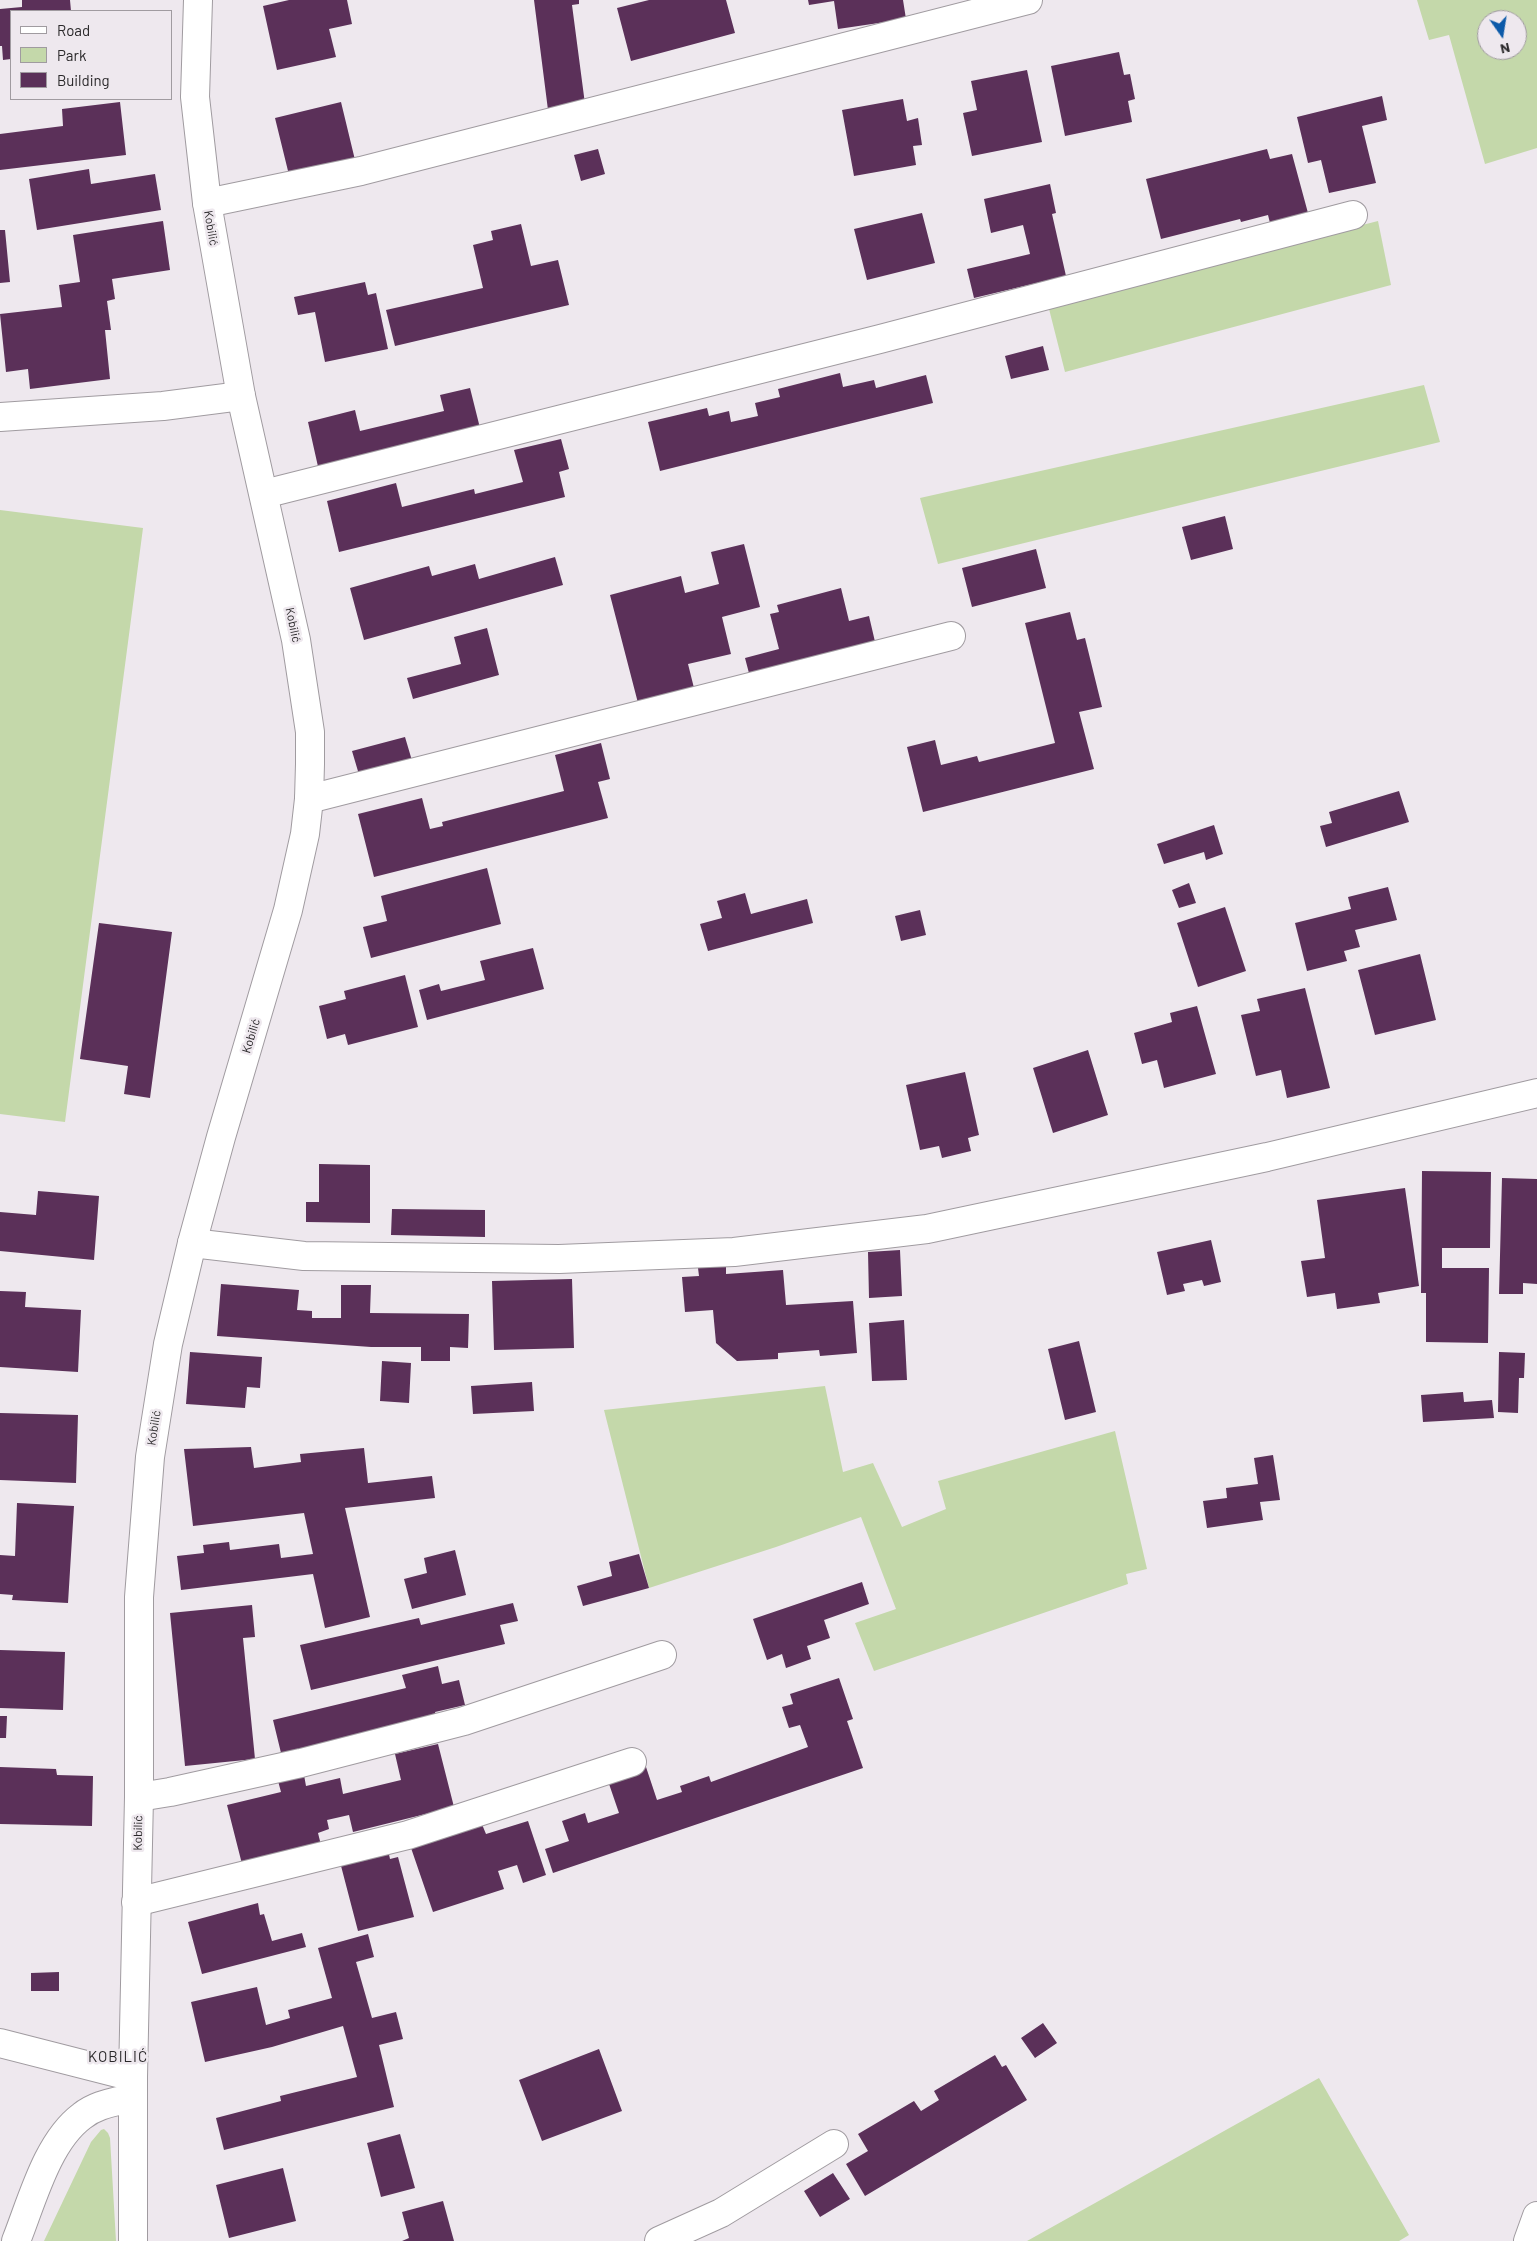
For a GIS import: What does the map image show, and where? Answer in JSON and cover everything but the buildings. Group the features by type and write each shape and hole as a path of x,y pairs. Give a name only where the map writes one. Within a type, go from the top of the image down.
{"street":[{"name":"Kobilić","path":"134,2241 133,2087 139,1797 139,1597 150,1456 168,1344 192,1243 288,910 305,834 309,799 310,732 304,686 264,494 241,396 207,203 194,97 198,0"},
{"path":"207,203 361,171 1028,0"},
{"path":"264,494 890,336 1353,215"},
{"path":"0,417 163,406 241,396"},
{"path":"309,799 951,636"},
{"path":"192,1243 304,1256 559,1259 734,1252 936,1227 1267,1157 1537,1093"},
{"path":"139,1797 301,1763 464,1721 662,1655"},
{"path":"136,1902 408,1835 632,1762"},
{"path":"0,2043 133,2087"},
{"path":"16,2241 56,2146 82,2116 133,2087"},
{"path":"659,2241 721,2213 834,2144"},
{"path":"1528,2241 1537,2216"}],"green space":[{"path":"1417,0 1537,0 1537,148 1485,164 1449,35 1429,40"},
{"path":"1378,221 1391,285 1065,372 1048,305"},
{"path":"1424,385 1440,442 938,564 920,498"},
{"path":"0,510 143,528 65,1122 0,1114"},
{"path":"825,1386 843,1472 873,1463 902,1527 946,1509 938,1481 1115,1431 1147,1569 1126,1574 1128,1584 874,1671 855,1623 896,1609 861,1517 649,1588 604,1410"},
{"path":"1319,2078 1409,2235 1399,2241 1027,2241"},
{"path":"104,2129 110,2138 116,2241 44,2241 91,2142"}],"district":[{"name":"KOBILIĆ","path":"118,2057"}]}
